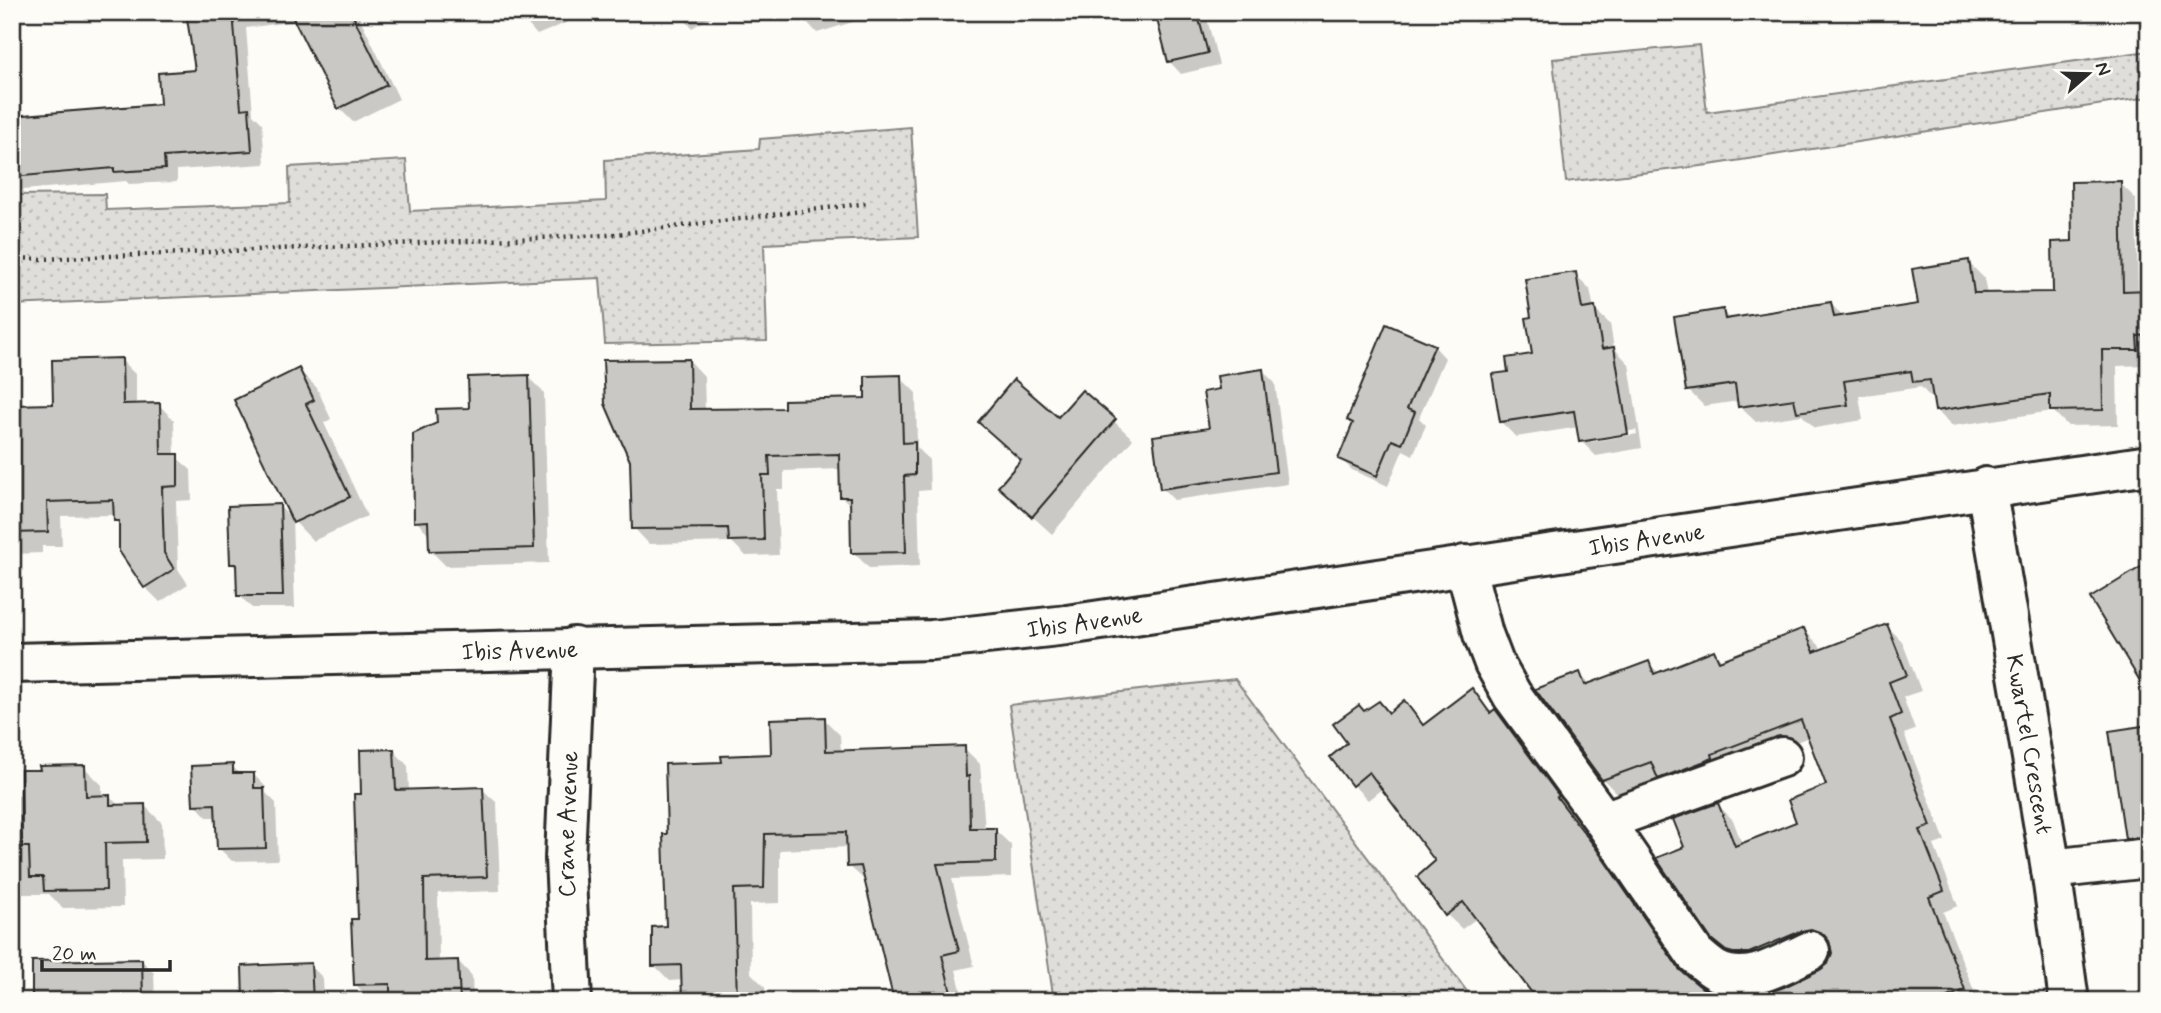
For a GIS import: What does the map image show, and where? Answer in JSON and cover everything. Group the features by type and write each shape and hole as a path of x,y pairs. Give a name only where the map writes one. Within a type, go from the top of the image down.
{"street":[{"name":"Ibis Avenue","path":"12,663 932,640 1067,625 2149,465"},
{"name":"Kwartel Crescent","path":"1986,487 2051,869 2069,1001"},
{"path":"1465,565 1483,634 1494,663 1513,695 1695,954 1716,971 1740,978 1764,972 1810,951"},
{"name":"Crane Avenue","path":"572,1001 565,859 574,647"},
{"path":"1604,821 1782,757"},
{"path":"2051,869 2149,858"}],"path":[{"path":"12,258 56,259 608,235 868,203"}],"shaded area":[{"path":"1699,45 1707,112 2149,51 2149,97 1709,165 1566,182 1553,59"},
{"path":"911,127 918,237 764,244 767,341 605,344 600,278 12,305 12,195 105,194 106,210 290,203 289,167 406,160 410,211 606,201 605,160 759,149 760,139"},
{"path":"1235,679 1474,1001 1054,1001 1009,705"}],"building":[{"path":"186,12 233,12 241,109 249,108 252,151 164,157 165,169 114,172 114,168 12,177 12,116 160,104 158,73 195,70"},
{"path":"290,12 351,12 387,85 338,109"},
{"path":"1155,12 1197,12 1208,53 1168,62"},
{"path":"2121,181 2123,291 2149,290 2149,335 2137,336 2138,350 2102,350 2103,410 2050,411 2050,394 1935,411 1930,380 1913,382 1911,371 1844,381 1848,405 1797,412 1794,399 1738,407 1735,384 1686,391 1674,317 1723,309 1725,319 1831,302 1834,317 1918,304 1912,269 1969,260 1974,293 2053,292 2052,242 2072,241 2071,182"},
{"path":"1576,272 1582,309 1595,307 1602,349 1614,347 1628,434 1579,442 1574,411 1500,422 1492,374 1508,372 1506,358 1532,354 1526,318 1531,317 1525,279"},
{"path":"1386,324 1435,345 1407,409 1415,412 1402,444 1392,440 1377,476 1338,459 1353,423 1347,420"},
{"path":"122,358 123,404 160,403 161,454 178,454 178,486 162,487 164,553 174,569 144,588 119,551 119,521 114,521 113,500 47,502 48,532 12,533 12,405 53,404 52,360"},
{"path":"689,359 690,409 784,408 784,400 865,398 865,376 901,375 903,443 915,442 915,475 904,476 906,552 851,553 850,497 840,497 839,454 769,456 770,475 762,475 764,540 729,541 728,528 632,529 630,461 605,404 603,360"},
{"path":"299,368 314,400 306,404 350,497 293,523 234,400"},
{"path":"1263,369 1276,472 1160,489 1153,436 1209,428 1203,392 1219,389 1217,376"},
{"path":"529,375 534,548 429,551 428,521 414,522 413,434 437,423 436,409 469,408 468,377"},
{"path":"1014,379 1058,417 1082,390 1116,419 1032,517 998,487 1021,460 978,422"},
{"path":"280,504 283,596 237,596 236,564 230,564 228,506"},
{"path":"2149,562 2149,696 2090,598"},
{"path":"1887,624 1907,675 1889,682 1901,714 1890,719 1931,826 1920,830 1944,891 1929,897 1965,990 1937,1001 1538,1001 1463,902 1445,916 1417,877 1435,861 1369,772 1352,786 1330,757 1347,743 1333,724 1359,705 1364,711 1379,701 1389,713 1404,700 1423,725 1472,688 1490,713 1495,709 1680,970 1702,988 1722,996 1758,996 1784,987 1828,964 1832,953 1829,941 1822,933 1811,929 1749,953 1726,951 1711,939 1656,858 1684,847 1673,819 1718,803 1735,846 1796,822 1788,800 1826,785 1801,720 1712,754 1713,758 1658,779 1651,762 1602,780 1535,689 1580,672 1585,685 1649,661 1654,674 1714,650 1719,661 1804,628 1814,652"},
{"path":"825,717 826,751 965,746 966,777 969,776 970,828 996,828 996,862 937,864 959,951 942,955 953,1001 894,1001 861,866 847,867 846,832 765,834 764,888 734,889 737,1001 682,1001 681,965 652,966 652,927 666,926 663,834 667,834 665,764 722,762 721,756 771,754 770,719"},
{"path":"2149,725 2149,836 2125,839 2109,731"},
{"path":"394,749 396,790 483,787 487,877 424,879 425,961 458,960 460,1001 390,1001 390,984 354,985 351,919 358,919 354,794 361,794 360,750"},
{"path":"233,764 233,773 254,773 254,788 264,788 266,848 217,849 215,804 193,805 191,766"},
{"path":"85,765 86,796 110,795 110,805 145,804 146,842 105,843 106,890 44,891 43,877 30,877 29,847 22,847 21,770 40,770 39,766"},
{"path":"142,959 143,1001 32,1001 32,961"},
{"path":"311,963 313,1001 243,1001 242,966"}]}
